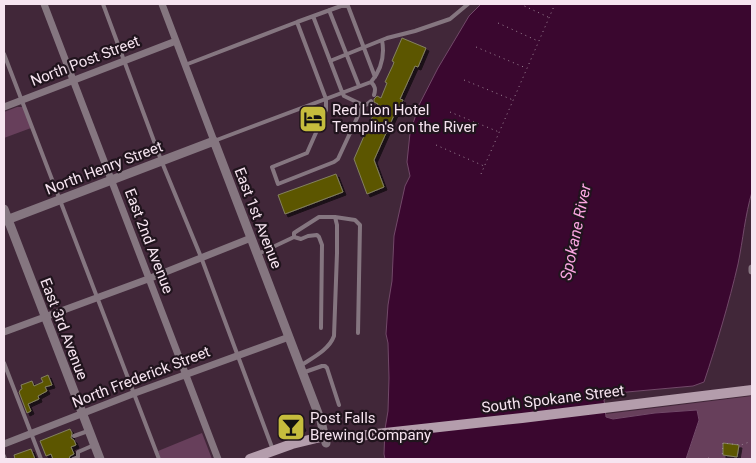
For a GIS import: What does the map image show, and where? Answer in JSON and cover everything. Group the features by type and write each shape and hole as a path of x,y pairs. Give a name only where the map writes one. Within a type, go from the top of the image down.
{"main road":[{"name":"South Spokane Street","path":"250,459 271,455 300,442 752,390"}],"street":[{"name":"East 2nd Avenue","path":"44,4 218,459"},
{"name":"East 1st Avenue","path":"162,4 321,421 325,439"},
{"name":"North Post Street","path":"4,107 176,41"},
{"name":"North Henry Street","path":"6,220 214,141"},
{"name":"East 3rd Avenue","path":"4,209 6,220 100,459"},
{"path":"4,332 148,279 251,238"},
{"name":"North Frederick Street","path":"4,444 134,393 289,337"}],"lane":[{"path":"103,4 161,160 201,257 238,355 271,455"},
{"path":"330,61 382,40 450,19 468,4"},
{"path":"185,65 329,10 348,6 375,77"},
{"path":"329,10 359,86"},
{"path":"313,16 344,96 363,106"},
{"path":"297,22 326,99 326,110 307,153 272,167 278,184 338,159 363,106 371,101"},
{"path":"214,141 372,82 383,62 382,40"},
{"path":"4,54 160,459"},
{"path":"372,82 375,86 374,94"},
{"path":"301,369 332,342 334,336 337,253 337,225 335,217"},
{"path":"294,237 294,233 319,218 335,217 355,220 360,225 358,333"},
{"path":"257,254 294,237 301,239 317,235 320,237 322,261 321,328"},
{"path":"4,363 41,459"},
{"path":"301,369 325,366 339,405"},
{"path":"74,436 88,431"},
{"path":"73,459 78,457 78,452 94,445"}],"path":[{"path":"520,4 549,17"},
{"path":"481,174 555,4"},
{"path":"498,23 538,42"},
{"path":"476,47 527,69"},
{"path":"464,80 513,101"},
{"path":"450,112 500,132"},
{"path":"436,145 485,166"},
{"path":"708,458 721,459 724,443 741,445 752,441"}],"shaded area":[{"path":"17,107 23,107 31,128 4,138 4,112"},
{"path":"752,396 752,459 686,459 699,420 697,410 613,419 606,417 606,414"},
{"path":"202,433 212,459 161,459 158,451"}],"water":[{"name":"Spokane River","path":"481,4 752,4 752,192 734,279 704,382 693,386 616,393 604,400 606,417 613,419 697,410 699,420 686,459 385,459 389,378 386,334 388,305 392,281 394,236 405,186 410,176 407,162 410,133 419,105 438,68 469,16"}],"building":[{"path":"402,38 426,48 418,67 415,66 400,99 403,100 395,113 374,160 384,187 367,194 354,159 378,104 374,102 374,99 377,96 381,98 387,83 385,82 394,62 392,61"},
{"path":"336,174 343,192 285,214 278,195"},
{"path":"48,375 52,385 45,387 47,391 38,396 39,399 28,404 31,411 27,413 19,392 22,389 21,385 32,381 34,386 43,382 41,378"},
{"name":"Post Falls Brewing Company","path":"299,418 303,428 283,436 279,426"},
{"path":"70,429 72,433 71,438 76,445 71,447 74,454 69,459 53,459 51,454 46,456 40,441"},
{"path":"723,443 739,445 737,457 723,455"},
{"path":"31,449 35,459 15,459 14,455"}],"place":[{"name":"Red Lion Hotel Templin's on the River","path":"313,119"},
{"name":"Post Falls Brewing Company","path":"291,427"}]}
